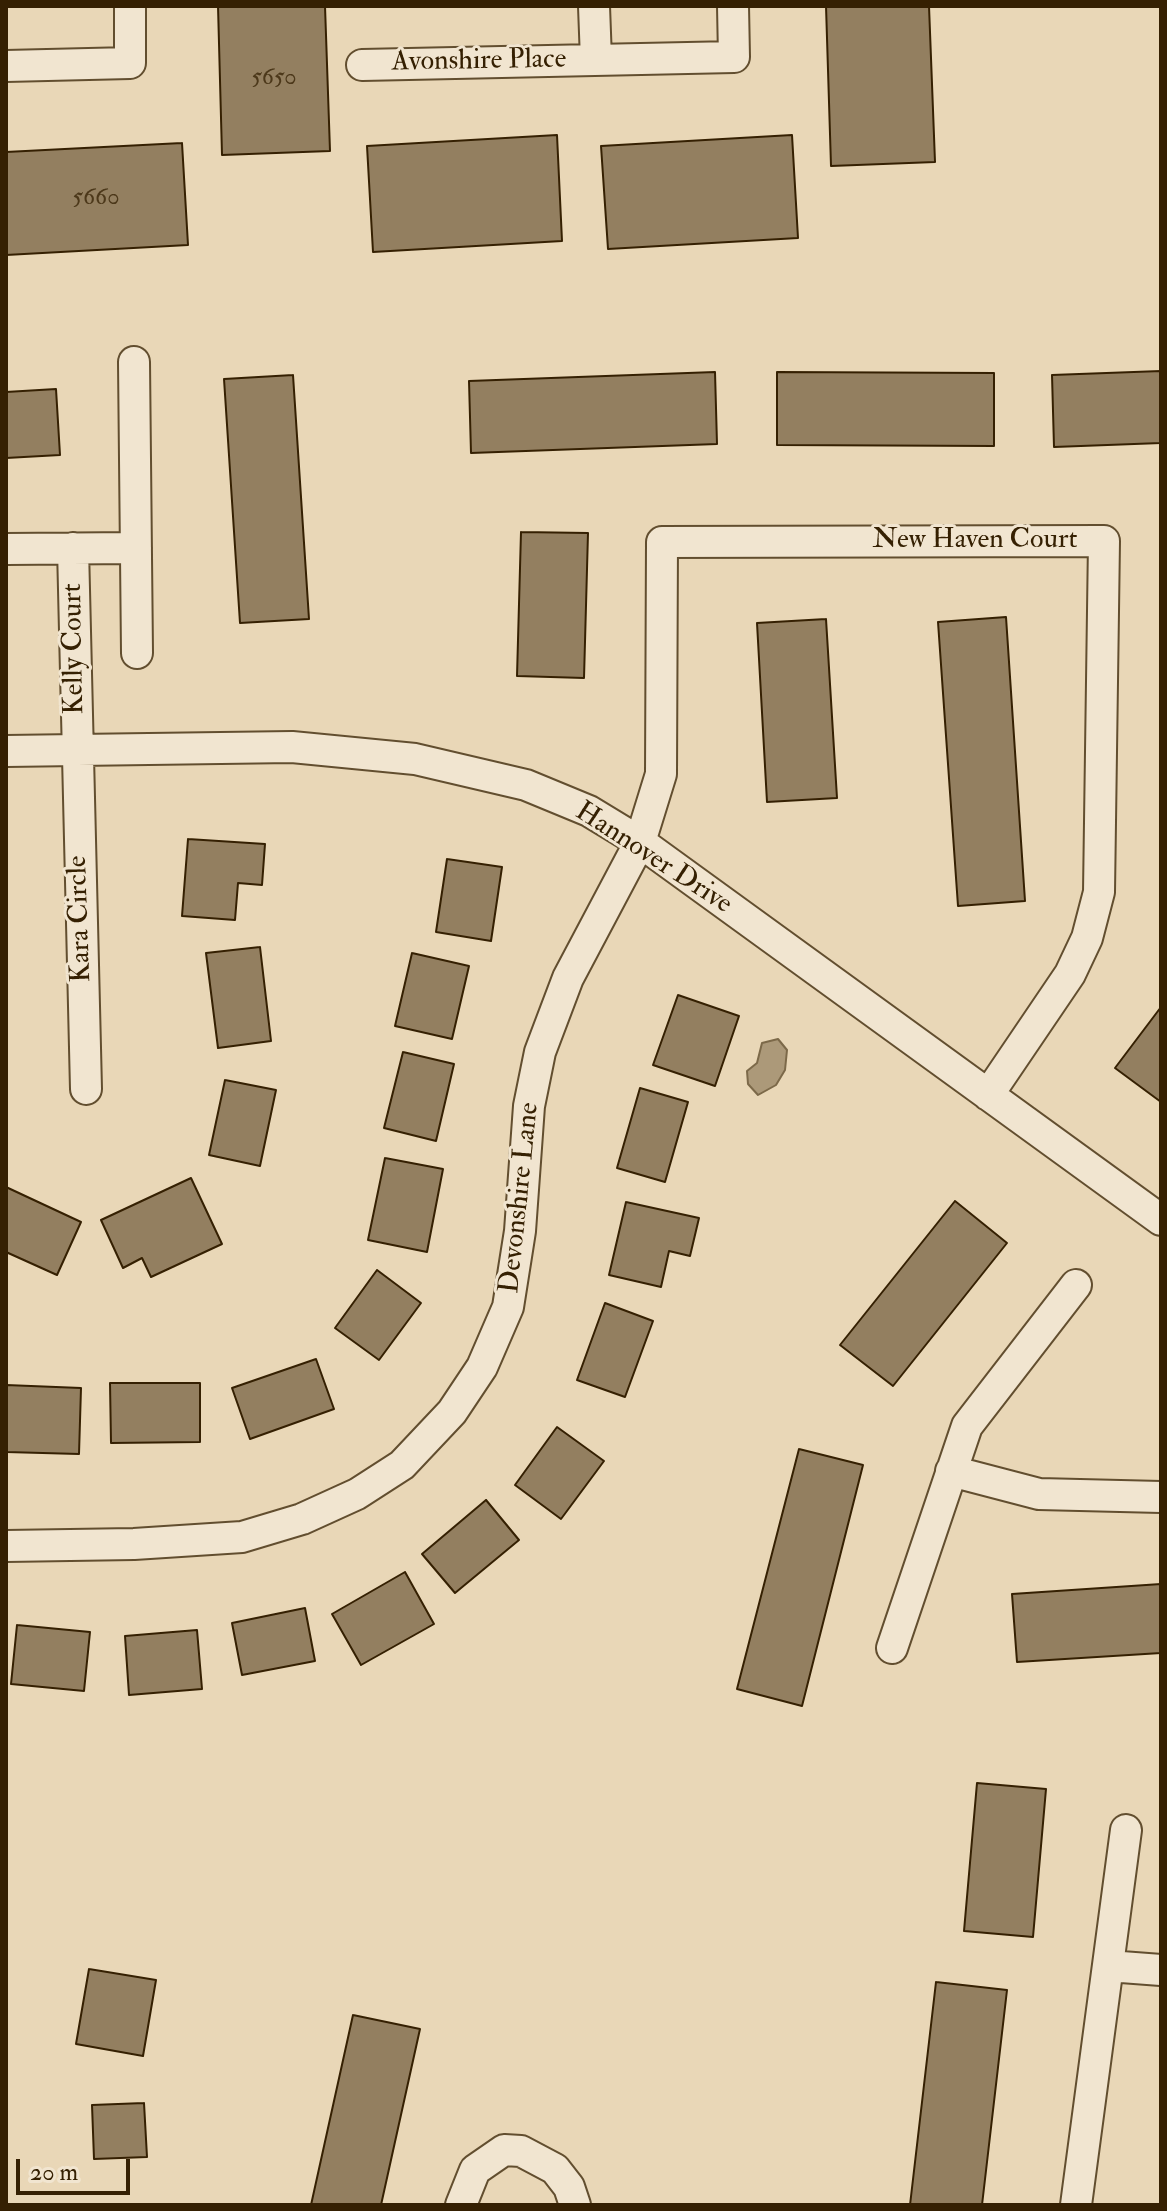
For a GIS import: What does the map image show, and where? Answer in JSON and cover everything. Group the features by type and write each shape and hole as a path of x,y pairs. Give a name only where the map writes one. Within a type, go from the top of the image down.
{"street":[{"path":"6,66 130,63 130,6"},
{"name":"Avonshire Place","path":"594,6 596,60"},
{"name":"Avonshire Place","path":"362,65 734,57 733,6"},
{"path":"134,362 137,653"},
{"name":"New Haven Court","path":"640,842 661,774 662,542 1104,541 1099,892 1087,938 1070,974 988,1095"},
{"name":"Kelly Court","path":"73,548 76,750"},
{"name":"Kelly Court","path":"6,549 136,548"},
{"name":"Hannover Drive","path":"6,751 292,747 415,759 526,785 589,811 640,842 1161,1220"},
{"name":"Kara Circle","path":"76,750 86,1089"},
{"name":"Devonshire Lane","path":"6,1546 134,1544 242,1537 302,1519 357,1494 402,1465 452,1412 482,1367 508,1307 519,1246 529,1106 540,1052 568,978 640,842"},
{"path":"892,1648 967,1426 1076,1285"},
{"path":"951,1471 1039,1494 1161,1497"},
{"path":"1076,2205 1126,1830"},
{"path":"1108,1966 1161,1970"},
{"path":"461,2205 475,2170 504,2150 521,2151 555,2169 569,2187 575,2205"}],"shaded area":[{"path":"778,1039 787,1050 785,1070 776,1085 758,1095 748,1084 747,1071 757,1063 762,1043"}],"building":[{"path":"218,6 325,6 330,151 222,155"},
{"path":"826,6 929,6 935,162 831,166"},
{"path":"557,135 562,241 373,252 367,146"},
{"path":"792,135 798,238 608,249 601,146"},
{"path":"182,143 188,245 6,255 6,152"},
{"path":"1161,371 1161,443 1054,447 1052,375"},
{"path":"715,372 717,444 471,453 469,381"},
{"path":"777,372 994,373 994,446 777,445"},
{"path":"293,375 309,619 240,623 224,379"},
{"path":"56,389 60,455 6,458 6,392"},
{"path":"521,532 588,533 584,678 517,676"},
{"path":"1006,617 1025,901 958,906 938,622"},
{"path":"826,619 837,798 767,802 757,623"},
{"path":"188,839 265,844 262,885 238,883 235,920 182,916"},
{"path":"447,859 502,867 491,941 436,932"},
{"path":"260,947 271,1041 218,1048 206,953"},
{"path":"412,953 469,966 452,1039 395,1026"},
{"path":"678,995 739,1016 715,1086 653,1065"},
{"path":"1161,1007 1161,1102 1115,1068"},
{"path":"403,1052 454,1064 436,1141 384,1128"},
{"path":"225,1080 276,1090 260,1166 209,1155"},
{"path":"640,1088 688,1102 665,1182 617,1168"},
{"path":"385,1158 443,1169 427,1252 368,1240"},
{"path":"191,1178 222,1244 151,1277 142,1258 123,1268 101,1220"},
{"path":"6,1187 81,1222 57,1275 6,1252"},
{"path":"955,1201 1007,1243 893,1386 840,1345"},
{"path":"626,1202 699,1218 690,1256 669,1251 661,1287 609,1275"},
{"path":"377,1270 421,1303 379,1360 335,1328"},
{"path":"605,1303 653,1321 625,1397 577,1380"},
{"path":"316,1359 334,1409 250,1439 232,1388"},
{"path":"110,1383 200,1383 200,1442 111,1443"},
{"path":"6,1385 81,1388 79,1454 6,1452"},
{"path":"557,1427 604,1461 561,1519 515,1485"},
{"path":"799,1449 863,1465 802,1706 737,1689"},
{"path":"486,1500 519,1540 455,1593 422,1554"},
{"path":"405,1572 434,1624 361,1665 332,1614"},
{"path":"1161,1584 1161,1653 1017,1662 1012,1594"},
{"path":"305,1608 315,1661 242,1675 232,1623"},
{"path":"17,1625 90,1632 84,1691 11,1684"},
{"path":"197,1630 202,1689 129,1695 125,1636"},
{"path":"977,1783 1046,1789 1033,1937 964,1931"},
{"path":"89,1969 156,1980 143,2056 76,2044"},
{"path":"936,1982 1007,1990 982,2205 910,2205"},
{"path":"353,2015 420,2029 381,2205 311,2205"},
{"path":"144,2103 147,2157 94,2159 92,2105"}]}
